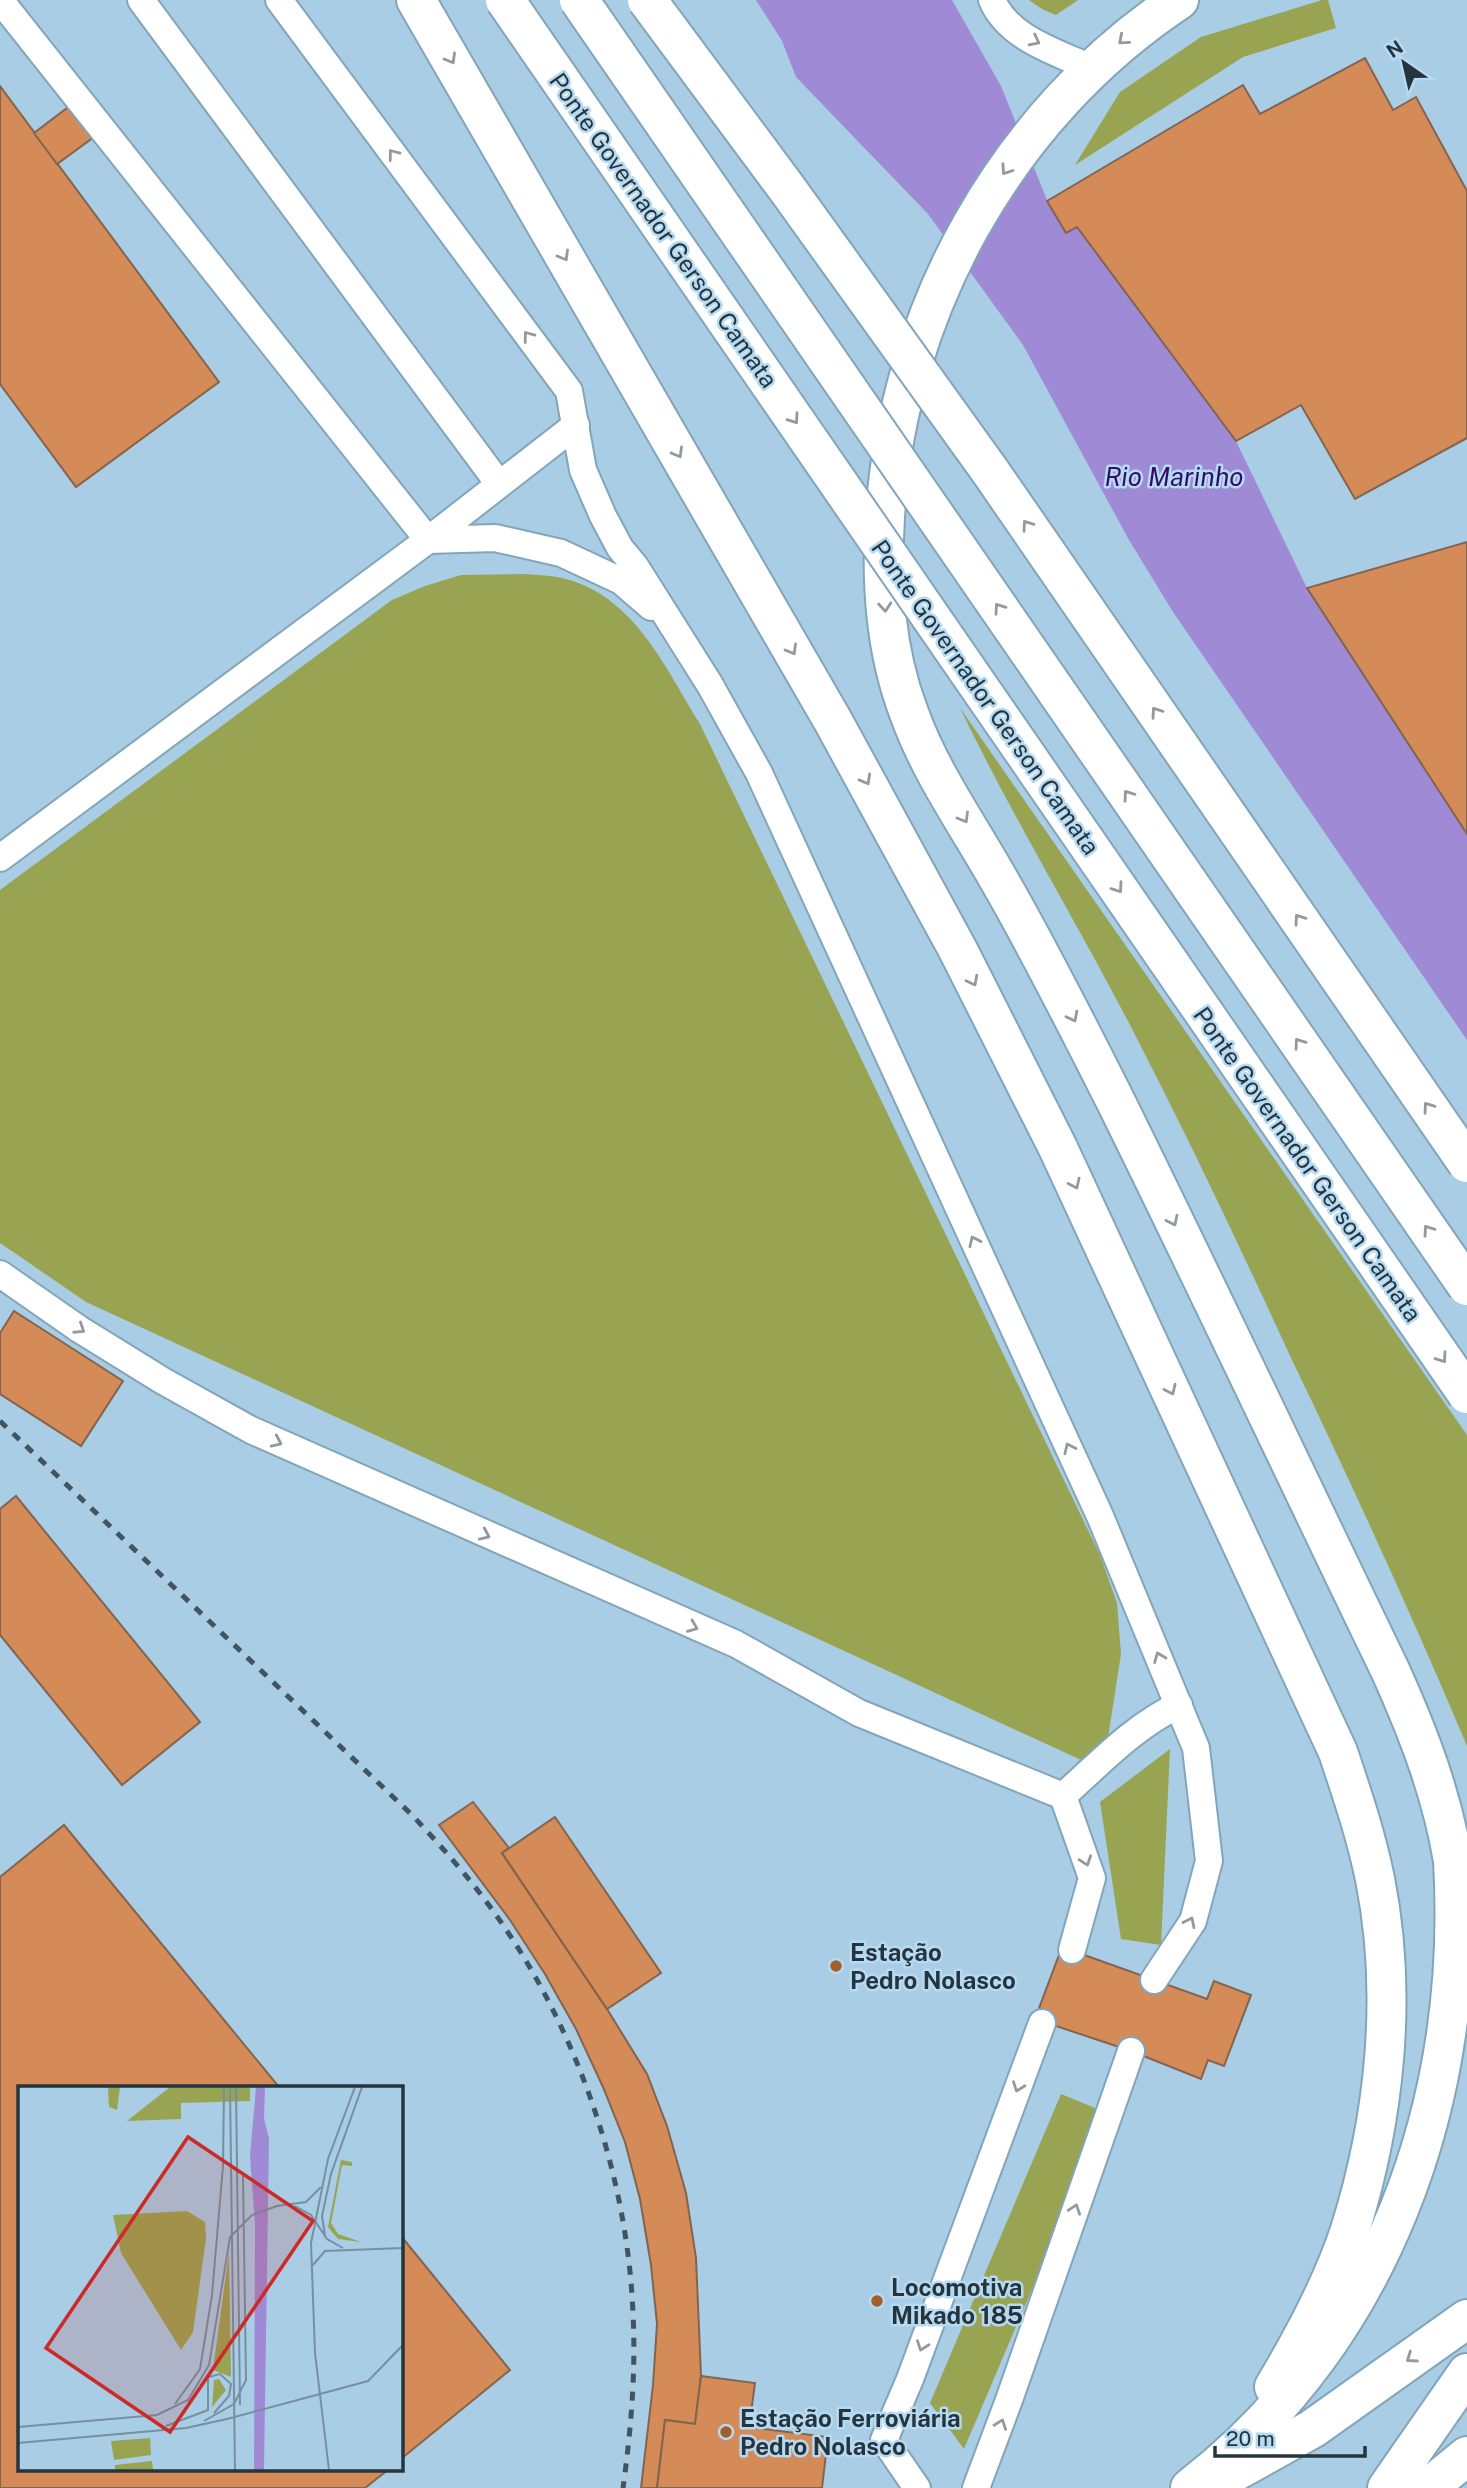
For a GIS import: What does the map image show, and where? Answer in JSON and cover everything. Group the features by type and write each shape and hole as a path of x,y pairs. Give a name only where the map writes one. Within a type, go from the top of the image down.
{"main road":[{"path":"416,0 833,721 958,950 1076,1186 1338,1752 1360,1816 1375,1881 1384,1947 1386,2002 1381,2088 1369,2161 1349,2231 1322,2300 1269,2396 1201,2483"},
{"name":"Ponte Governador Gerson Camata","path":"505,0 1467,1394"},
{"path":"579,0 1467,1286"},
{"path":"648,0 990,471 1467,1163"},
{"path":"1179,0 1133,32 1091,68 1047,116 1008,166 973,221 942,283 917,346 899,413 888,481 883,584 894,667 909,714 929,759 1048,968 1391,1670 1418,1731 1439,1796 1453,1861 1460,1928 1460,1996 1454,2051 1437,2132 1415,2197 1386,2260 1351,2319 1300,2385 1262,2426 1201,2483"},
{"path":"1453,1861 1466,1823"},
{"path":"1201,2483 1312,2429 1467,2319"},
{"path":"1387,2488 1467,2373"},
{"path":"1428,2488 1467,2456"}],"lane":[{"path":"0,0 428,540"},
{"path":"141,0 499,484"},
{"path":"279,0 569,391 583,470 603,516 620,548 635,566 710,685 759,773 1100,1516 1196,1748 1209,1861 1193,1921 1154,1980"},
{"path":"992,0 995,9 1009,24 1028,38 1091,68"},
{"path":"0,858 428,540 576,425"},
{"path":"428,540 495,538 561,553 621,581 669,622"},
{"path":"0,1251 23,1291"},
{"path":"0,1274 100,1342 251,1430 736,1644 859,1713 1063,1796 1092,1878 1072,1950"},
{"path":"1063,1796 1126,1739 1149,1721 1179,1705"},
{"path":"918,2488 884,2440 910,2379 1042,2023"},
{"path":"976,2488 1131,2052"}],"green space":[{"path":"1029,0 1078,0 1056,15"},
{"path":"1328,0 1336,28 1243,57 1075,165 1120,92 1201,37"},
{"path":"524,574 562,578 587,587 628,616 660,657 700,724 1100,1555 1117,1603 1121,1654 1103,1770 86,1302 0,1243 0,890 392,600 461,575"},
{"path":"960,708 1467,1435 1467,1746 1360,1503 1193,1150 1130,1025"},
{"path":"1170,1749 1161,1945 1121,1939 1100,1802"},
{"path":"1061,2094 1107,2113 964,2449 930,2403"}],"water":[{"name":"Rio Marinho","path":"756,0 952,0 1001,86 1047,200 1066,233 1077,227 1236,441 1307,588 1467,834 1467,1040 1173,612 1129,540 1023,345 928,214 796,77 782,41"}],"building":[{"path":"1365,58 1393,110 1416,97 1467,191 1467,438 1355,499 1301,405 1236,441 1077,227 1066,233 1047,201 1243,85 1260,114"},
{"path":"0,86 219,382 76,487 0,384"},
{"path":"71,105 94,137 57,164 34,133"},
{"path":"1467,542 1467,834 1307,588"},
{"path":"14,1311 123,1381 81,1446 0,1394 0,1333"},
{"path":"16,1496 200,1722 122,1785 0,1635 0,1509"},
{"path":"473,1802 509,1848 502,1853 607,2009 647,2074 667,2126 686,2193 696,2258 701,2376 695,2424 665,2420 657,2488 641,2488 657,2324 640,2199 625,2142 576,2029 545,1974 510,1920 439,1825"},
{"path":"555,1817 661,1973 607,2009 502,1853"},
{"path":"64,1825 278,2086 18,2086 18,2470 388,2470 365,2488 0,2488 0,1877"},
{"path":"1062,1947 1207,1999 1214,1981 1251,1995 1224,2066 1208,2060 1201,2079 1131,2051 1035,2019"},
{"path":"402,2237 510,2370 402,2458"},
{"name":"Estação Ferroviária Pedro Nolasco","path":"701,2376 755,2383 749,2427 828,2437 822,2488 657,2488 665,2420 695,2424"}],"railway":[{"path":"0,1421 412,1815 491,1908 521,1953 548,2000 591,2100 608,2153 620,2206 629,2260 634,2335 632,2401 623,2488"}],"place":[{"name":"Estação Pedro Nolasco","path":"836,1966"},
{"name":"Locomotiva Mikado 185","path":"877,2301"},
{"name":"Estação Ferroviária Pedro Nolasco","path":"726,2432"}]}
